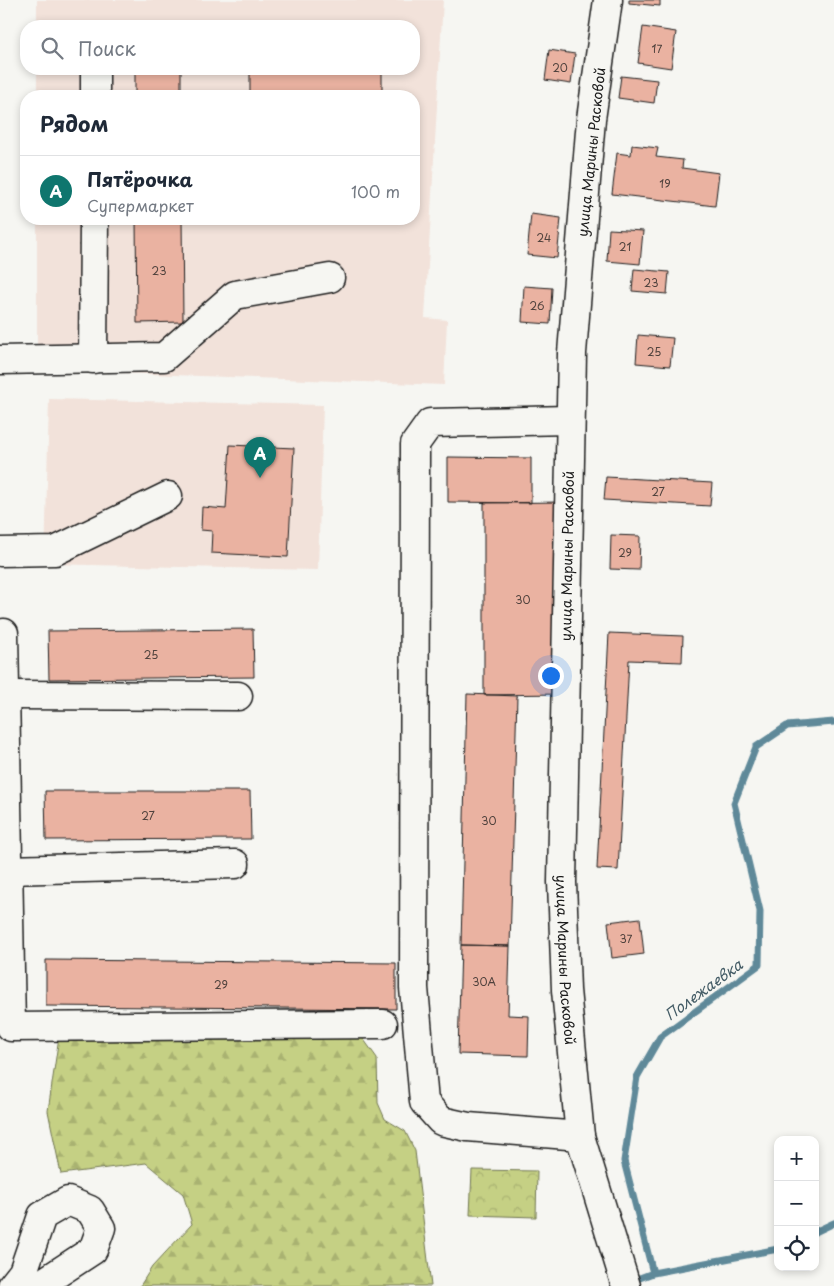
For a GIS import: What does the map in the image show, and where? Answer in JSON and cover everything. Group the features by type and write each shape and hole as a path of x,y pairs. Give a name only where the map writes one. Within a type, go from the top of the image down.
{"street":[{"name":"улица Марины Расковой","path":"608,0 591,118 574,328 569,420 562,882 566,990 580,1136 624,1279"},
{"path":"95,75 95,90"},
{"path":"93,358 94,225"},
{"path":"0,360 164,357 234,295 330,278"},
{"path":"569,420 430,423 416,444 414,988 424,1102 441,1121 468,1127 580,1136"},
{"path":"0,552 55,551 168,496"},
{"path":"4,634 4,783 8,870 11,1027 383,1024"},
{"path":"5,695 238,696"},
{"path":"8,870 235,864"},
{"path":"12,1286 23,1272 42,1216 68,1201 90,1210 100,1228 94,1250 38,1286"}],"shaded area":[{"path":"37,0 443,0 425,318 447,320 444,385 37,370 37,225 420,225 420,90 37,90 37,75 420,75 420,20 37,20"},
{"path":"49,399 323,405 318,570 45,564"}],"green space":[{"path":"60,1030 357,1030 377,1058 378,1103 385,1119 405,1131 415,1151 431,1286 140,1286 152,1267 192,1224 183,1194 146,1163 61,1174 48,1111"},
{"path":"472,1170 537,1171 536,1217 470,1215"}],"building":[{"path":"629,0 660,0 660,6 629,3"},
{"path":"643,27 676,32 671,68 638,63"},
{"path":"549,50 575,54 571,84 545,80"},
{"path":"135,75 181,75 181,90 135,90"},
{"path":"250,75 382,75 382,90 250,90"},
{"path":"621,76 657,80 654,103 618,98"},
{"path":"632,145 658,148 656,157 683,160 682,168 719,173 715,206 612,194 617,153 631,155"},
{"path":"531,214 561,218 557,258 527,255"},
{"path":"136,225 182,225 183,322 137,323"},
{"path":"609,229 643,231 640,264 607,261"},
{"path":"634,269 669,272 667,294 632,291"},
{"path":"524,286 552,288 550,324 522,322"},
{"path":"638,335 673,338 670,366 636,363"},
{"path":"230,445 294,448 288,557 211,553 212,531 201,530 202,507 226,509"},
{"path":"448,457 531,458 531,503 448,502"},
{"path":"606,477 712,483 710,506 604,500"},
{"path":"561,502 562,694 484,695 484,503"},
{"path":"611,535 640,536 639,570 610,569"},
{"path":"253,629 254,677 49,679 48,631"},
{"path":"609,633 683,636 682,662 629,660 618,870 597,869"},
{"path":"467,694 517,696 510,946 461,945"},
{"path":"45,791 250,791 251,839 46,840"},
{"path":"640,918 644,954 612,958 608,922"},
{"path":"461,945 510,946 508,1015 529,1016 528,1056 458,1054"},
{"path":"46,960 396,963 396,1009 46,1006"}],"waterway":[{"name":"Полежаевка","path":"653,1273 624,1161 637,1077 660,1037 759,965 760,911 734,803 756,747 787,726 834,722"},
{"name":"Полежаевка","path":"819,1230 834,1223"},
{"name":"Полежаевка","path":"629,1282 653,1273 774,1250"}],"place":[{"name":"Пятёрочка","path":"260,478"}]}
